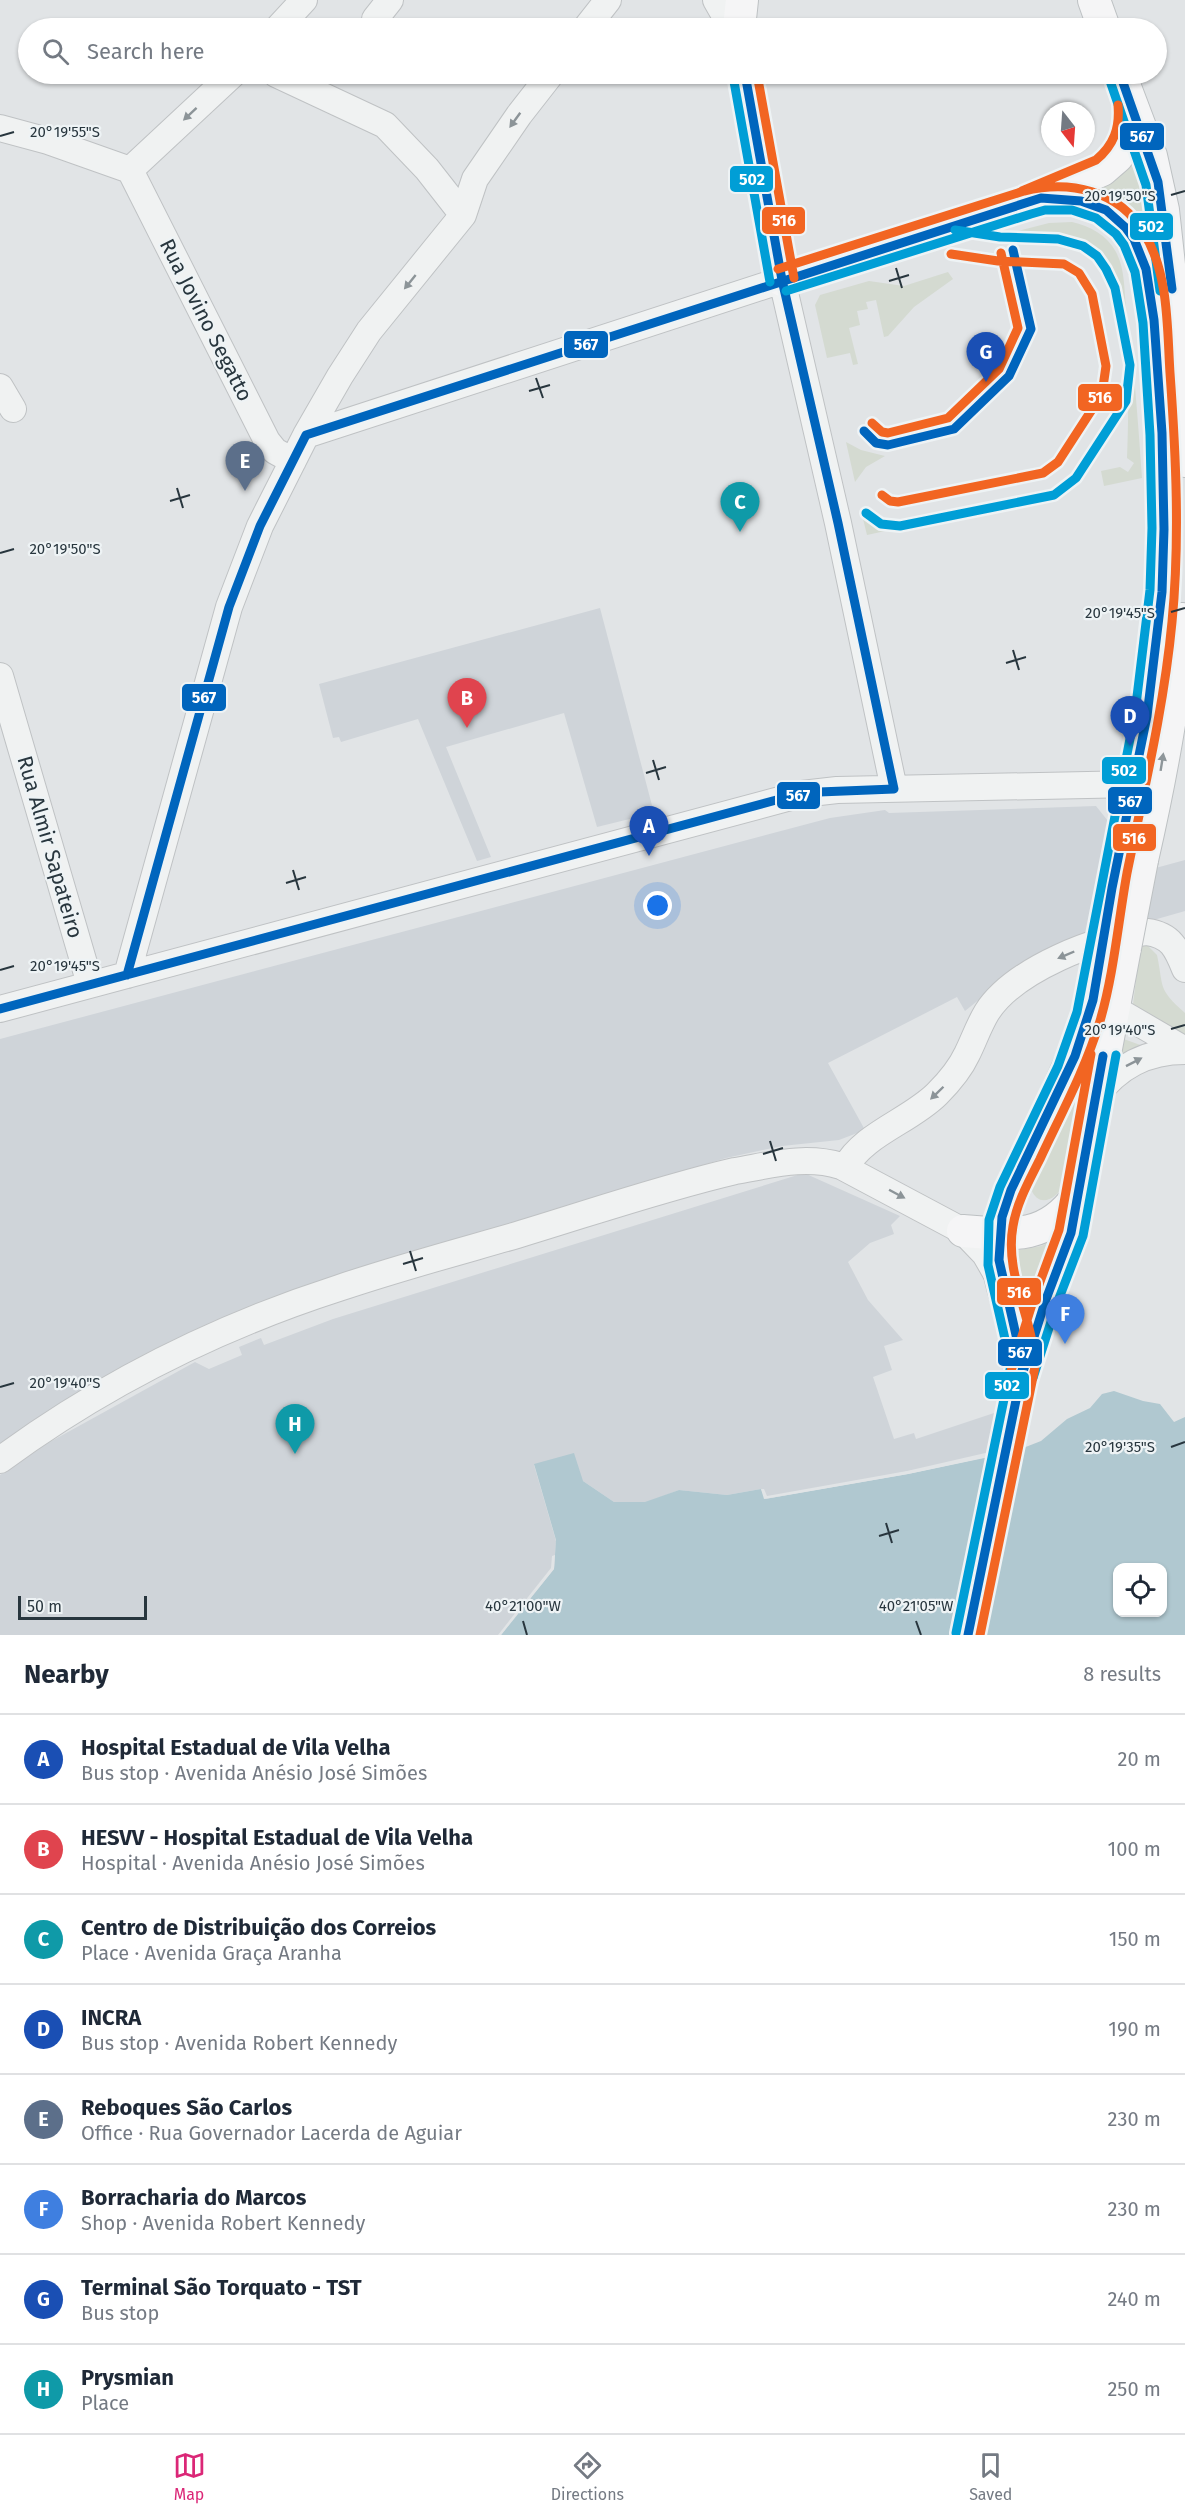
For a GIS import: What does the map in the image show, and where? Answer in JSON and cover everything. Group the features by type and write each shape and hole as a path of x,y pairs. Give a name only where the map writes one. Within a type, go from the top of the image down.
{"main road":[{"path":"741,18 742,0"},
{"path":"1094,0 1100,18"},
{"path":"747,84 782,280 1028,202 1055,196 1082,199 1101,207 1177,270"},
{"path":"1123,84 1142,130 1158,182 1177,270 1183,362 1185,461"},
{"path":"1028,202 1102,170 1110,164 1123,149 1128,138 1132,116 1130,104"},
{"path":"1022,1374 1022,1350 999,1268 999,1234 1008,1199 1084,1029 1113,952 1129,865 1135,784 1149,707 1160,622 1163,573 1163,470 1155,340 1148,281 1140,251 1134,239 1118,219"},
{"path":"1129,865 1157,794 1171,710 1185,579"},
{"path":"968,1635 1022,1374 1045,1302 1071,1233 1113,1008 1113,952"},
{"path":"963,1231 1022,1234 1043,1227 1063,1214 1077,1197"}],"street":[{"path":"287,18 304,0"},
{"path":"593,18 608,0"},
{"path":"716,0 726,18"},
{"path":"0,128 48,141 130,170 221,84"},
{"path":"297,84 385,126 428,169 464,215"},
{"path":"127,975 229,607 260,526 306,435 369,332 464,215 475,179 543,84"},
{"name":"Rua Jovino Segatto","path":"130,170 267,441 275,451 293,461"},
{"path":"306,435 782,280 836,513 894,789"},
{"path":"0,387 13,409"},
{"name":"Rua Almir Sapateiro","path":"0,676 90,984"},
{"path":"3,1005 127,975 780,799 819,792 1135,784"},
{"path":"845,1167 856,1151 921,1108 950,1081 960,1067 980,1024 994,1002 1013,984 1028,974 1083,948 1147,932 1170,940 1180,955 1185,969"},
{"path":"1113,1008 1185,1051"},
{"path":"1095,1096 1113,1076 1136,1060 1160,1052 1185,1051"},
{"path":"0,1460 65,1415 145,1370 227,1331 339,1288 726,1173 801,1160 828,1162 845,1167 963,1231 985,1254 1002,1285"}],"shaded area":[{"path":"1137,149 1155,231 1123,202 1084,184"},
{"path":"1072,222 1091,229 1108,241 1119,259 1124,279 1142,478 1104,486 1101,471 1120,467 1128,472 1134,463 1127,458 1127,366 1119,294 1113,272 1102,254 1080,240 1060,237 1016,240 998,236 1049,223"},
{"path":"948,272 953,279 914,307 888,336 884,337 876,300 866,302 868,309 857,311 860,325 849,328 858,364 853,365 850,353 827,358 815,305 820,295 869,281 904,286"},
{"path":"846,442 861,450 885,456 866,467 855,482"},
{"path":"863,519 878,526 899,528 867,535"},
{"path":"600,608 654,813 597,827 564,713 446,747 491,857 477,861 418,719 341,742 339,737 333,738 319,684"},
{"path":"1096,806 1152,869 1185,860 1185,911 1122,929 997,985 965,1011 957,997 828,1063 865,1130 839,1140 782,1146 726,1158 395,1259 64,1402 0,1443 0,1039 830,818 885,810 889,813"},
{"path":"1141,939 1157,955 1163,987 1185,1013 1185,1036 1133,1004"},
{"path":"1114,954 1064,1185 1052,1198 1038,1199 1031,1189"},
{"path":"1118,1037 1146,1047 1110,1067"},
{"path":"804,1173 900,1216 891,1225 894,1234 870,1243 848,1262 868,1300 903,1340 884,1346 892,1370 873,1377 894,1439 914,1433 916,1439 997,1412 987,1456 764,1499 761,1489 727,1495 679,1490 645,1503 614,1502 583,1481 534,1465 556,1541 554,1569 501,1635 0,1635 0,1475 48,1443 195,1362 209,1369 242,1355 239,1347 261,1338 264,1345 333,1319"},
{"path":"1053,1240 1029,1331 1015,1274 1015,1251 1041,1246"}],"water":[{"path":"1114,1391 1160,1404 1174,1422 1185,1417 1185,1635 501,1635 554,1569 556,1540 534,1464 574,1453 583,1481 614,1502 645,1502 679,1490 727,1495 761,1489 765,1499 908,1474 1013,1452 1041,1441 1067,1419 1090,1408 1102,1394"}],"pier":[{"path":"1025,1444 984,1635 949,1635 987,1457 908,1474 764,1499 761,1489 764,1489 767,1496 907,1471"},
{"path":"555,1555 554,1569 501,1635 498,1635 551,1568 552,1556"}],"transit line":[{"name":"502","path":"734,84 770,282"},
{"name":"567","path":"0,1009 780,799 819,792 894,789 838,523 782,280 747,84"},
{"name":"516","path":"759,84 794,278"},
{"name":"502","path":"1111,84 1146,185 1160,291"},
{"name":"567","path":"1124,84 1158,182 1172,289"},
{"name":"516","path":"1022,191 1096,160 1107,148 1117,129 1118,105"},
{"name":"516","path":"778,269 1024,191 1041,188 1076,188 1107,198 1134,218 1152,249 1165,301 1174,435 1176,560 1172,622 1164,685 1100,1021 1080,1074 1017,1208 1013,1226 1012,1262 1030,1332 1035,1367 980,1635"},
{"name":"567","path":"127,975 229,607 260,526 306,435 1041,198 1081,201 1106,210 1126,228 1134,239 1146,269 1154,320 1162,433 1164,529 1162,592 1147,716 1112,888 1093,1000 1075,1056 1011,1190 1002,1217 999,1260 1023,1366 968,1635"},
{"name":"502","path":"786,291 1045,210 1072,210 1096,218 1116,234 1124,245 1135,272 1143,323 1150,435 1152,528 1150,590 1135,713 1077,1012 1058,1066 1000,1187 989,1220 988,1265 1011,1365 956,1633"},
{"name":"502","path":"866,513 881,524 900,526 1054,495 1076,478 1126,401 1130,365 1115,288 1097,256 1083,246 1058,239 1000,237 955,230"},
{"name":"567","path":"864,431 876,443 888,445 954,429 1009,376 1031,329 1013,250"},
{"name":"516","path":"872,423 882,432 888,433 948,418 999,369 1018,328 1001,253"},
{"name":"516","path":"882,495 890,501 898,502 1043,473 1058,462 1102,394 1106,366 1092,294 1079,273 1064,264 998,261 951,254"},
{"name":"516","path":"1011,1371 1059,1230 1091,1054"},
{"name":"502","path":"1033,1378 1056,1306 1083,1236 1116,1055"},
{"name":"567","path":"1022,1375 1045,1302 1071,1233 1103,1056"}],"place":[{"name":"Terminal São Torquato - TST","path":"986,382"},
{"name":"Reboques São Carlos","path":"245,491"},
{"name":"Centro de Distribuição dos Correios","path":"740,532"},
{"name":"HESVV - Hospital Estadual de Vila Velha","path":"467,728"},
{"name":"INCRA","path":"1130,746"},
{"name":"Hospital Estadual de Vila Velha","path":"649,856"},
{"name":"Borracharia do Marcos","path":"1065,1344"},
{"name":"Prysmian","path":"295,1454"}]}
